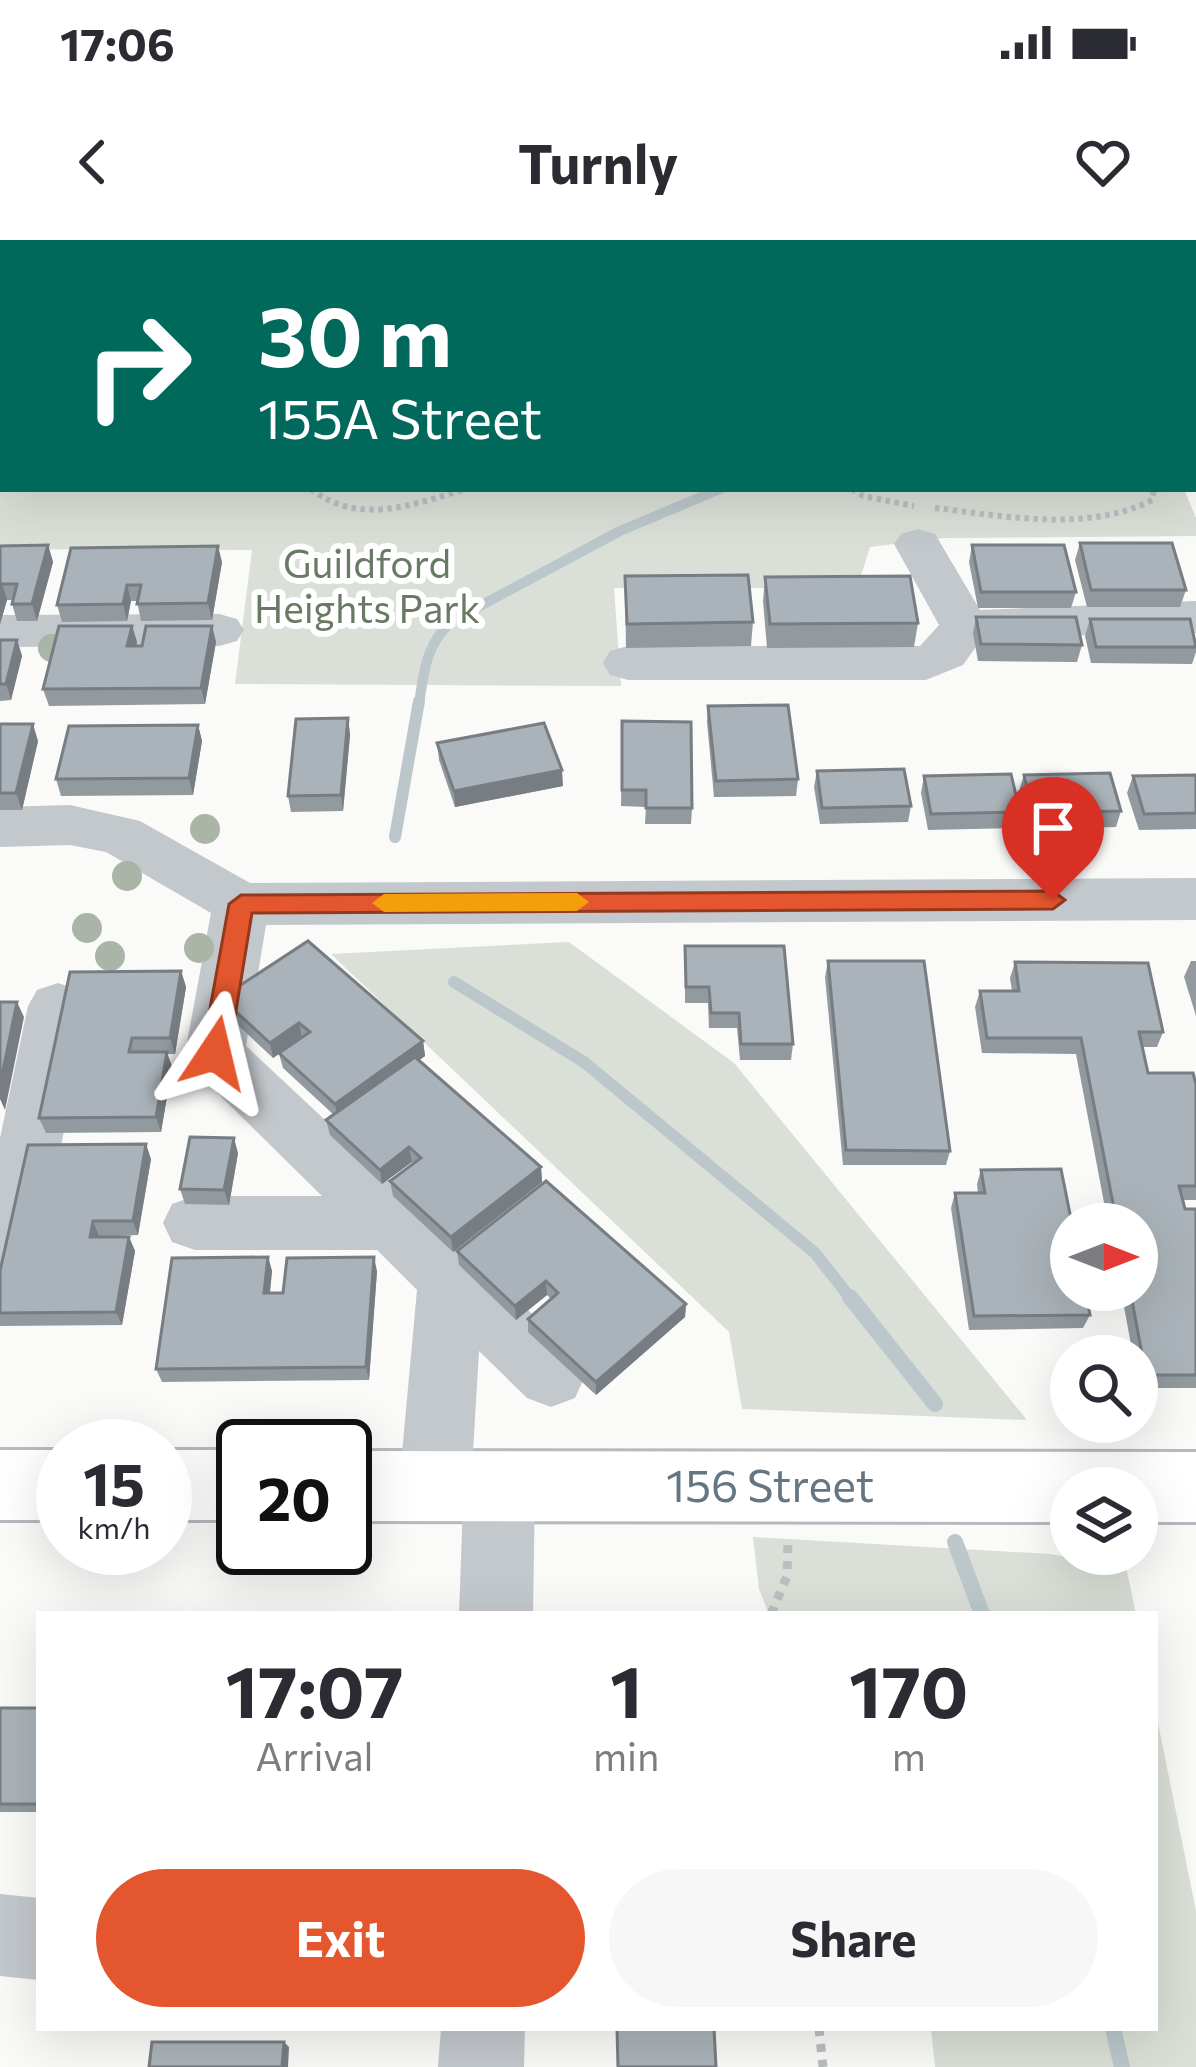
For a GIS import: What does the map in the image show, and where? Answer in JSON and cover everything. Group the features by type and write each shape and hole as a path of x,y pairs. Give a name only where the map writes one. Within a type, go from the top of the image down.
{"main road":[{"path":"0,1485 36,1485"},
{"name":"156 Street","path":"372,1486 1196,1487"}],"street":[{"path":"918,544 964,625"},
{"path":"964,625 1196,616"},
{"path":"628,663 926,663 943,657 958,641 964,625"},
{"path":"0,631 219,630"},
{"path":"0,826 97,828 121,835 220,891 1196,899"},
{"path":"220,891 215,1053 551,1376"},
{"path":"0,1292 15,1132 58,1006"},
{"path":"195,1223 392,1222"},
{"path":"451,1279 467,1487 495,1611"},
{"path":"0,1935 36,1939"},
{"path":"481,2067 483,2031"}],"path":[{"path":"314,492 323,502 341,508 382,510 453,492"},
{"path":"857,492 902,504 1045,515 1125,512 1143,507 1153,492"},
{"path":"772,1611 787,1576 788,1526"},
{"path":"819,2031 823,2067"}],"green space":[{"name":"Guildford Heights Park","path":"0,492 1185,492 1196,518 1196,536 944,538 870,547 857,588 614,588 621,686 235,684 252,550 0,549"},
{"path":"569,942 734,1063 1027,1420 742,1409 729,1332 331,954"},
{"path":"753,1537 1050,1554 1050,1575 1128,1575 1135,1611 768,1611 759,1589"},
{"path":"1158,1723 1196,1911 1196,2067 935,2067 931,2031 1158,2031"}],"building":[{"path":"1080,543 1172,543 1186,590 1091,590"},
{"path":"48,545 32,604 12,604 17,584 2,584 0,589 0,546"},
{"path":"972,545 1064,545 1076,592 981,592"},
{"path":"218,546 208,603 137,604 141,585 127,585 123,604 57,605 71,548"},
{"path":"748,575 753,622 627,624 625,576"},
{"path":"910,576 918,623 770,624 765,577"},
{"path":"976,617 1076,617 1082,645 981,644"},
{"path":"1090,619 1190,619 1196,647 1096,647"},
{"path":"59,626 132,626 127,646 142,646 146,626 212,626 201,688 43,689"},
{"path":"0,640 17,640 6,684 0,684"},
{"path":"788,705 798,779 716,781 708,706"},
{"path":"348,718 341,795 288,796 296,719"},
{"path":"622,721 691,722 692,808 646,808 646,790 622,790"},
{"path":"544,723 562,770 454,791 437,743"},
{"path":"0,724 33,724 16,793 0,793"},
{"path":"198,725 189,778 56,779 69,726"},
{"path":"904,769 911,806 822,808 817,771"},
{"path":"1110,773 1121,811 1033,813 1024,775"},
{"path":"1011,774 1020,812 931,814 924,776"},
{"path":"1196,775 1196,813 1144,814 1133,776"},
{"path":"308,941 423,1041 335,1104 279,1053 310,1032 299,1023 270,1043 221,998"},
{"path":"685,946 784,946 793,1044 741,1044 739,1013 711,1013 709,987 686,987"},
{"path":"828,961 924,961 950,1151 846,1150"},
{"path":"1015,962 1148,963 1163,1032 1139,1032 1148,1073 1193,1073 1196,1084 1196,1186 1179,1186 1185,1209 1196,1209 1196,1375 1158,1375 1158,1335 1138,1335 1134,1311 1158,1311 1158,1203 1113,1203 1081,1038 987,1038 980,991 1019,991"},
{"path":"181,971 170,1038 132,1038 129,1052 167,1052 156,1117 39,1118 70,972"},
{"path":"0,1002 17,1002 0,1085"},
{"path":"415,1057 541,1167 451,1237 390,1181 421,1158 409,1147 380,1170 326,1120"},
{"path":"190,1137 234,1138 224,1190 180,1189"},
{"path":"146,1144 133,1221 93,1221 90,1237 129,1237 116,1312 0,1313 0,1271 28,1145"},
{"path":"1061,1169 1068,1203 1050,1203 1050,1311 1089,1311 1090,1315 974,1316 955,1193 985,1193 981,1170"},
{"path":"546,1181 686,1304 596,1382 528,1319 558,1293 546,1281 515,1306 457,1251"},
{"path":"268,1257 264,1293 283,1293 287,1258 374,1257 366,1367 156,1369 172,1258"},
{"path":"0,1708 36,1708 36,1804 0,1804"},
{"path":"617,2031 714,2031 716,2067 618,2067"},
{"path":"152,2042 284,2042 282,2067 149,2067"}],"waterway":[{"path":"419,704 431,649 452,621 620,531 713,492"},
{"path":"395,837 419,701"},
{"path":"454,982 584,1062 815,1253 852,1300"},
{"path":"850,1297 935,1404"},
{"path":"955,1542 981,1611"},
{"path":"1114,2031 1122,2067"}],"slow traffic":[{"path":"384,903 577,902"}],"route":[{"path":"215,1053 241,904 1053,900"}]}
